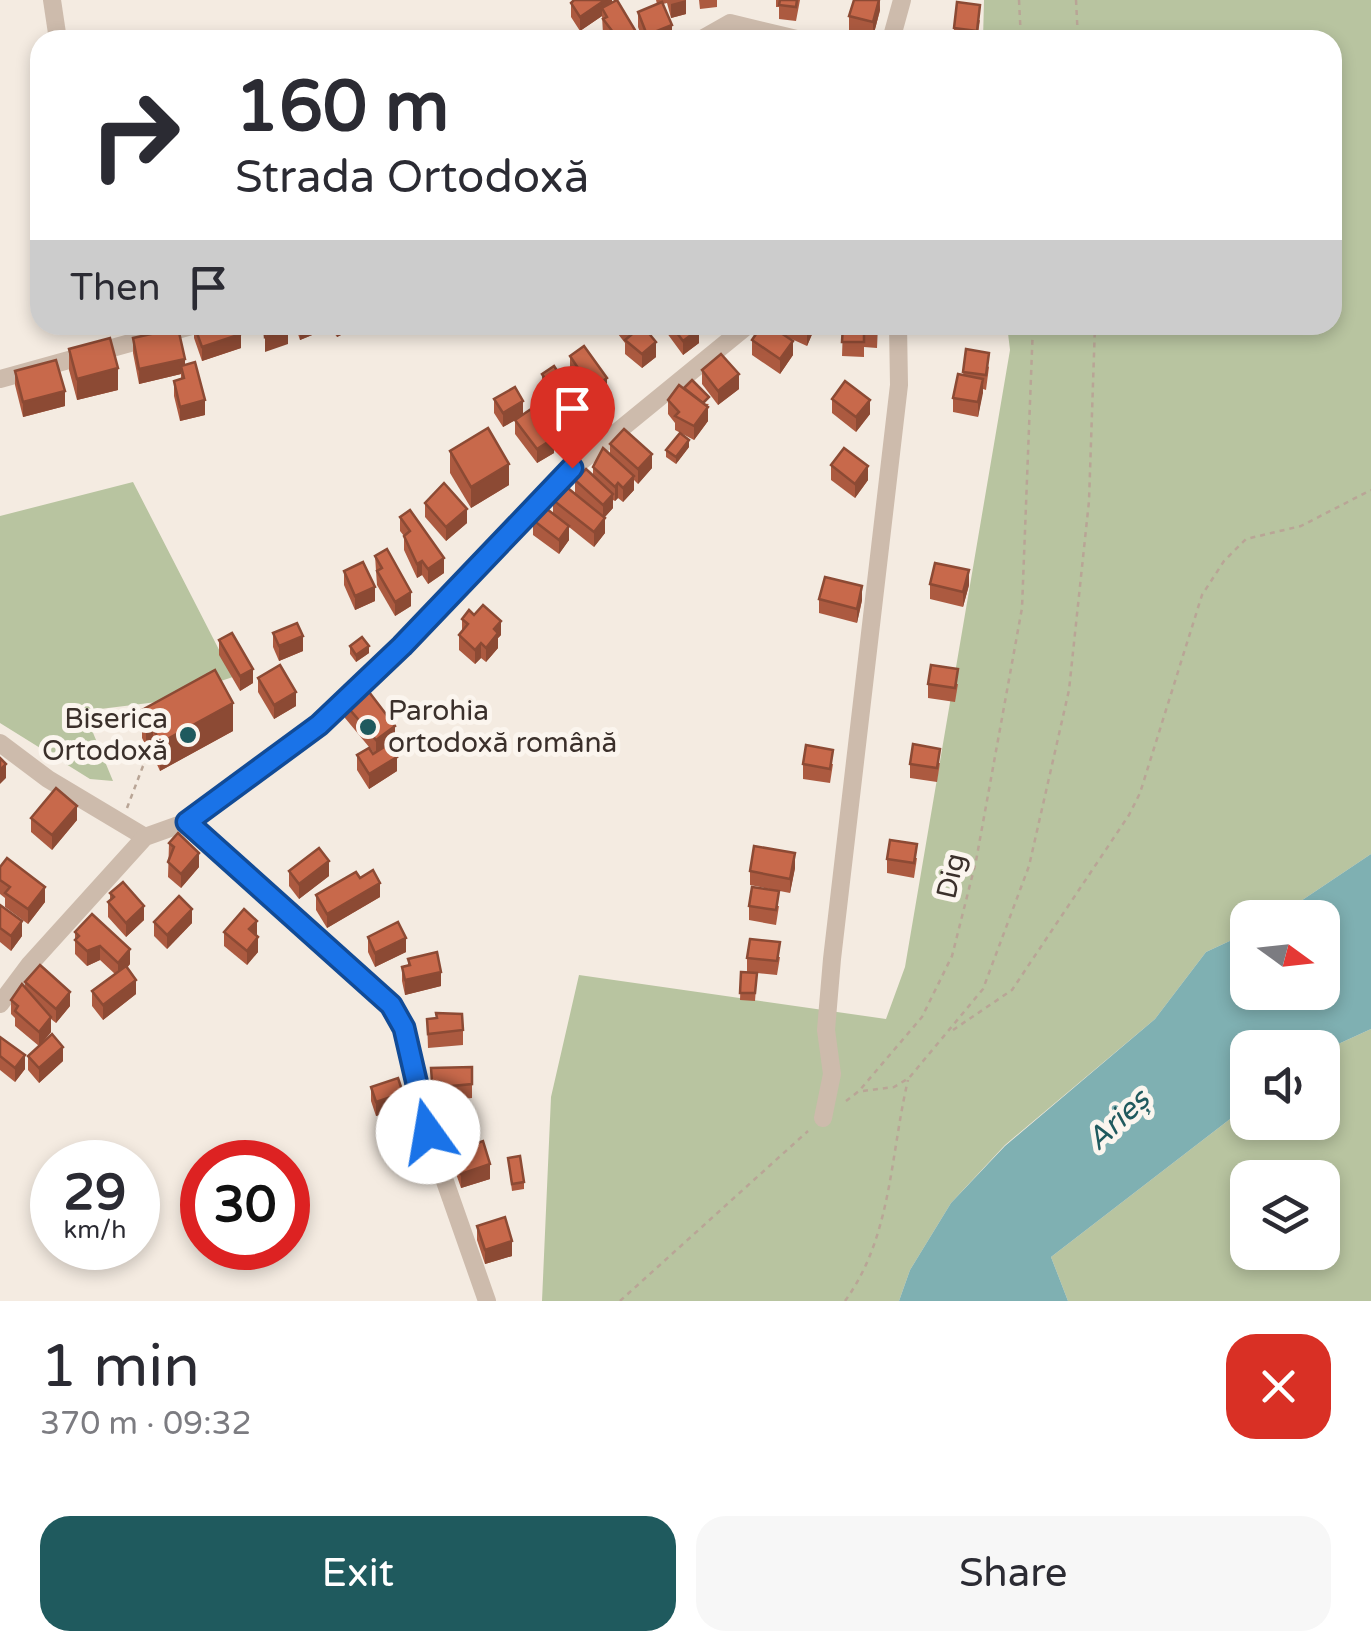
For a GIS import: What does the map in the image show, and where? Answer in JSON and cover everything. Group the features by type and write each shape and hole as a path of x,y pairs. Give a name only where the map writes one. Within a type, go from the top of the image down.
{"street":[{"path":"52,0 56,30"},
{"path":"894,30 902,0"},
{"path":"717,30 730,22 762,30"},
{"path":"0,378 158,335"},
{"path":"0,1004 30,964 145,837 187,822 319,725 402,646 572,468 736,335"},
{"path":"823,1118 832,1074 826,1030 832,958 899,386 898,335"},
{"path":"0,743 145,837"},
{"path":"187,822 391,1005 404,1028 428,1132 487,1301"}],"path":[{"path":"1019,0 1020,30"},
{"path":"1076,0 1078,30"},
{"name":"Dig","path":"620,1301 823,1118 859,1091 922,1018 952,956 976,862 1022,608 1033,335"},
{"path":"859,1091 894,1088 952,1030 983,989 1018,900 1068,690 1089,500 1095,335"},
{"path":"952,1030 1012,990 1129,816 1140,793 1202,595 1224,561 1246,540 1301,526 1371,490"},
{"path":"122,823 143,766 157,749"},
{"path":"845,1301 872,1259 885,1212 908,1078"}],"green space":[{"path":"984,0 1371,0 1371,854 1302,900 1230,900 1230,941 1206,952 1155,1019 1005,1145 951,1203 910,1270 899,1301 542,1301 551,1097 579,975 886,1019 905,967 1010,350 1008,335 1342,335 1342,30 983,30"},
{"path":"133,482 233,677 157,702 84,711 113,781 90,779 0,723 0,516"},
{"path":"1371,1029 1371,1301 1068,1301 1051,1257 1230,1119 1230,1140 1340,1140 1340,1043"}],"water":[{"name":"Arieș","path":"1371,854 1371,1029 1340,1043 1340,1030 1230,1030 1230,1119 1051,1257 1068,1301 899,1301 910,1270 951,1203 1005,1146 1155,1019 1206,952 1230,941 1230,1010 1340,1010 1340,900 1302,900"}],"building":[{"path":"605,0 580,17 571,3"},
{"path":"617,0 635,30 611,30 603,19 607,17 602,8"},
{"path":"780,0 797,0 796,7 779,5"},
{"path":"854,0 879,0 873,22 849,16"},
{"path":"662,2 672,25 645,30 638,12"},
{"path":"957,2 980,5 977,30 954,28"},
{"path":"180,335 185,359 139,369 133,338"},
{"path":"198,335 238,335 202,347"},
{"path":"631,335 650,335 656,342 642,354 625,340"},
{"path":"755,335 784,335 793,341 780,359 752,340"},
{"path":"842,335 864,335 864,342 842,342"},
{"path":"110,338 118,368 77,379 69,349"},
{"path":"584,346 607,378 596,386 590,377 586,380 570,356"},
{"path":"966,349 989,353 986,375 963,372"},
{"path":"721,354 739,374 718,391 702,370"},
{"path":"56,360 65,391 23,402 15,371"},
{"path":"195,362 205,400 180,407 174,381 184,378 181,366"},
{"path":"554,366 581,407 569,416 542,374"},
{"path":"958,374 983,379 978,402 953,398"},
{"path":"692,380 709,397 703,403 684,388"},
{"path":"845,381 870,400 856,417 832,399"},
{"path":"679,385 708,407 694,426 675,416 679,412 668,400"},
{"path":"515,387 523,401 503,413 494,399"},
{"path":"534,407 554,438 537,449 515,420"},
{"path":"488,428 509,464 471,487 450,451"},
{"path":"624,429 652,454 638,469 610,444"},
{"path":"680,433 689,440 676,457 666,450"},
{"path":"603,448 634,476 623,488 618,483 615,487 593,467"},
{"path":"844,448 868,466 855,484 831,465"},
{"path":"586,469 613,494 603,505 575,480"},
{"path":"444,483 467,509 446,527 425,503"},
{"path":"564,485 605,518 594,532 553,500"},
{"path":"543,506 569,526 559,540 533,520"},
{"path":"410,510 444,558 428,569 422,561 417,564 404,536 410,531 400,517"},
{"path":"387,549 411,592 395,602 377,571 382,568 375,556"},
{"path":"363,562 375,587 355,596 344,571"},
{"path":"935,563 969,570 963,592 930,584"},
{"path":"825,577 862,586 857,609 819,599"},
{"path":"483,605 501,621 494,629 498,633 486,648 481,643 475,650 459,635 468,624 462,619 469,610 474,615"},
{"path":"297,623 303,636 279,646 273,633"},
{"path":"232,633 253,669 240,676 219,640"},
{"path":"362,637 369,646 356,655 350,646"},
{"path":"280,665 296,692 274,705 258,678"},
{"path":"931,665 958,669 955,688 928,684"},
{"path":"215,670 233,703 160,743 154,730 160,727 157,721 153,714 146,718 142,710"},
{"path":"366,688 395,726 376,740 345,704"},
{"path":"389,744 397,757 369,774 357,755 369,748 373,754"},
{"path":"913,744 940,749 937,768 910,764"},
{"path":"806,745 833,750 830,769 803,764"},
{"path":"56,788 77,806 52,835 31,818"},
{"path":"178,833 199,853 181,874 168,862 174,847 169,843"},
{"path":"890,840 917,844 914,863 887,859"},
{"path":"754,846 795,853 790,879 750,871"},
{"path":"319,848 329,861 299,884 289,871"},
{"path":"7,858 45,887 28,909 5,893 10,887 0,880 0,867"},
{"path":"373,870 380,883 327,914 316,895 356,872 360,878"},
{"path":"123,882 144,906 126,923 108,902 114,897 110,893"},
{"path":"752,887 779,891 776,910 749,906"},
{"path":"179,896 192,909 167,935 154,922"},
{"path":"0,905 22,921 11,936 0,928"},
{"path":"244,909 257,921 249,929 258,937 247,951 224,932"},
{"path":"92,914 130,949 118,963 100,946 87,951 75,940 79,936 75,932"},
{"path":"398,922 406,938 375,953 368,937"},
{"path":"750,939 780,942 777,961 747,958"},
{"path":"437,952 441,972 405,980 402,967 410,965 408,959"},
{"path":"40,965 70,992 56,1009 25,982"},
{"path":"126,966 136,980 103,1005 92,991"},
{"path":"741,972 757,973 755,993 740,993"},
{"path":"22,984 51,1017 39,1032 15,1011 18,1006 11,1000"},
{"path":"436,1013 462,1014 463,1030 428,1034 427,1019 437,1018"},
{"path":"52,1034 63,1047 39,1068 28,1056"},
{"path":"0,1037 25,1055 15,1068 0,1056"},
{"path":"472,1067 472,1084 441,1087 441,1082 432,1082 431,1068"},
{"path":"398,1078 403,1093 376,1102 371,1087"},
{"path":"451,1095 466,1132 448,1140 435,1117 439,1116 433,1103"},
{"path":"483,1141 490,1164 461,1174 453,1151"},
{"path":"520,1156 524,1182 512,1184 508,1158"},
{"path":"505,1217 512,1241 485,1250 477,1226"}],"place":[{"name":"Parohia ortodoxă română","path":"368,727"},
{"name":"Biserica Ortodoxă","path":"188,735"}],"route":[{"path":"428,1132 404,1028 391,1005 372,983 187,822 319,725 402,646 572,468"}]}
